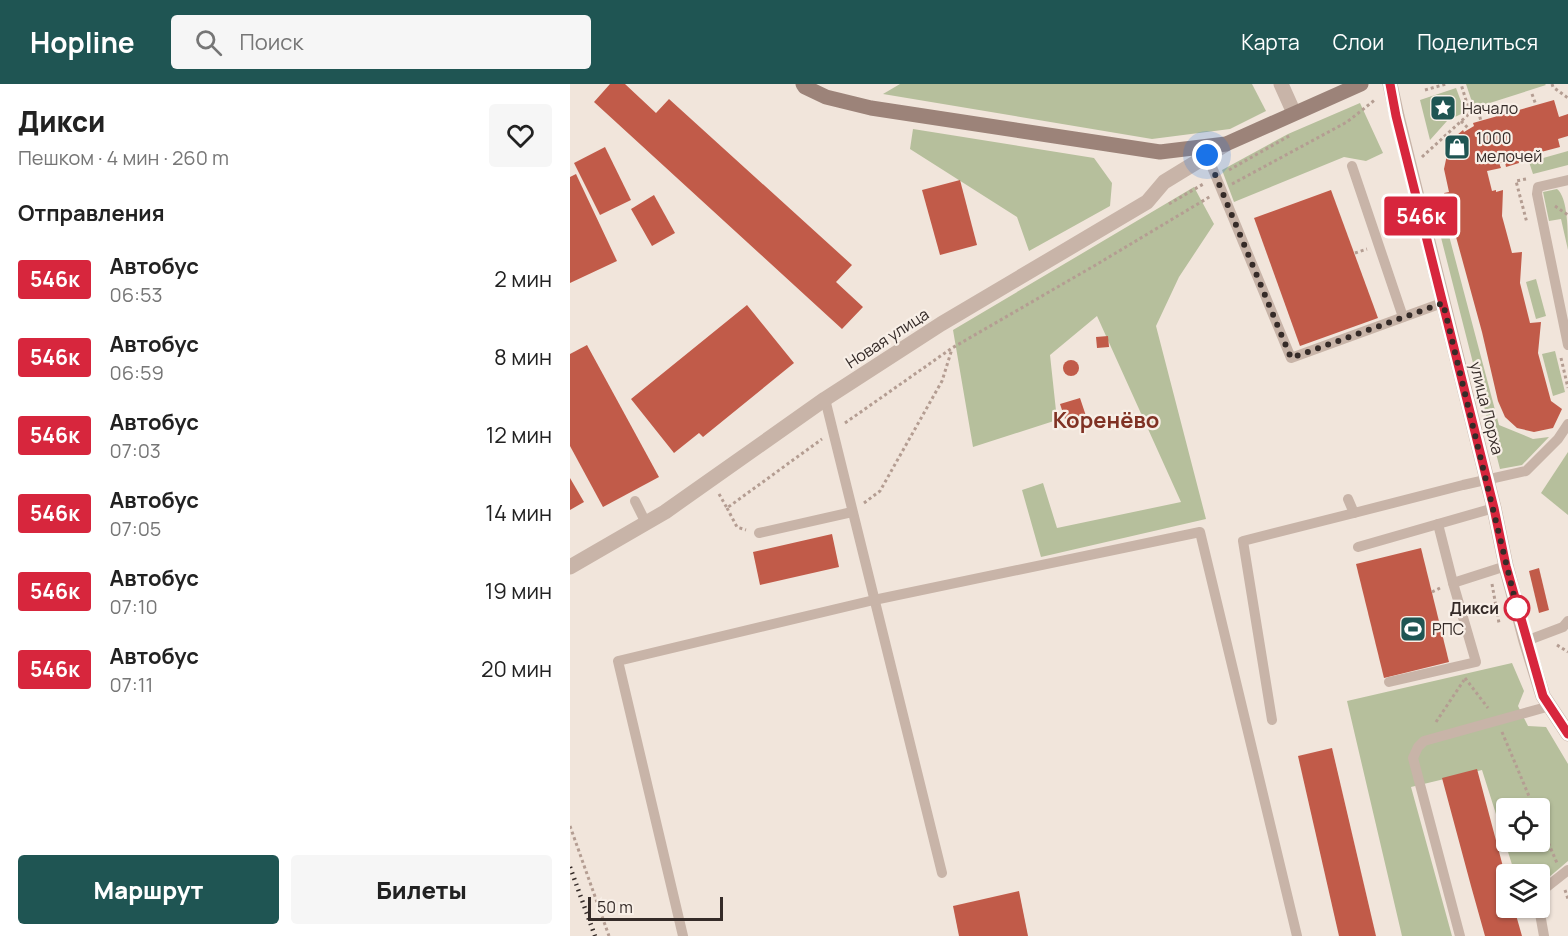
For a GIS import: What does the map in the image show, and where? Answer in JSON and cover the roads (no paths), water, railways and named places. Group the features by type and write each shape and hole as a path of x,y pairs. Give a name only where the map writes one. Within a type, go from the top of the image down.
{"main road":[{"name":"Новая улица","path":"803,84 826,98 871,108 1160,152 1226,144 1362,84"}],"street":[{"path":"1281,84 1294,113"},
{"name":"улица Лорха","path":"1385,90 1396,116 1526,641 1543,696 1568,734"},
{"name":"Новая улица","path":"570,567 665,512 825,399 941,324 1147,202 1164,182 1226,144"},
{"path":"1160,152 1168,162 1167,178 1164,182"}],"lane":[{"path":"1207,155 1291,358 1443,303"},
{"path":"1352,166 1403,317"},
{"path":"1568,180 1538,187 1537,194 1568,345"},
{"path":"825,399 942,873"},
{"path":"1272,720 1243,541 1486,479 1526,471 1558,439 1568,424"},
{"path":"1348,499 1354,513"},
{"path":"635,501 646,523"},
{"path":"1358,547 1494,508"},
{"path":"759,533 852,512"},
{"path":"1389,682 1476,662 1438,524"},
{"path":"683,936 618,661 874,600 1200,532 1297,936"},
{"path":"1453,583 1506,566"},
{"path":"1526,641 1563,627 1568,621"},
{"path":"1460,936 1413,758 1424,741 1550,706"},
{"path":"1550,884 1565,872"},
{"path":"1541,918 1544,936"}],"railway":[{"path":"570,867 595,936"}],"place":[{"name":"Начало","path":"1443,108"},
{"name":"1000 мелочей","path":"1457,147"},
{"name":"Дикси","path":"1517,608"},
{"name":"РПС","path":"1413,629"}],"district":[{"name":"Коренёво","path":"1106,420"}]}
